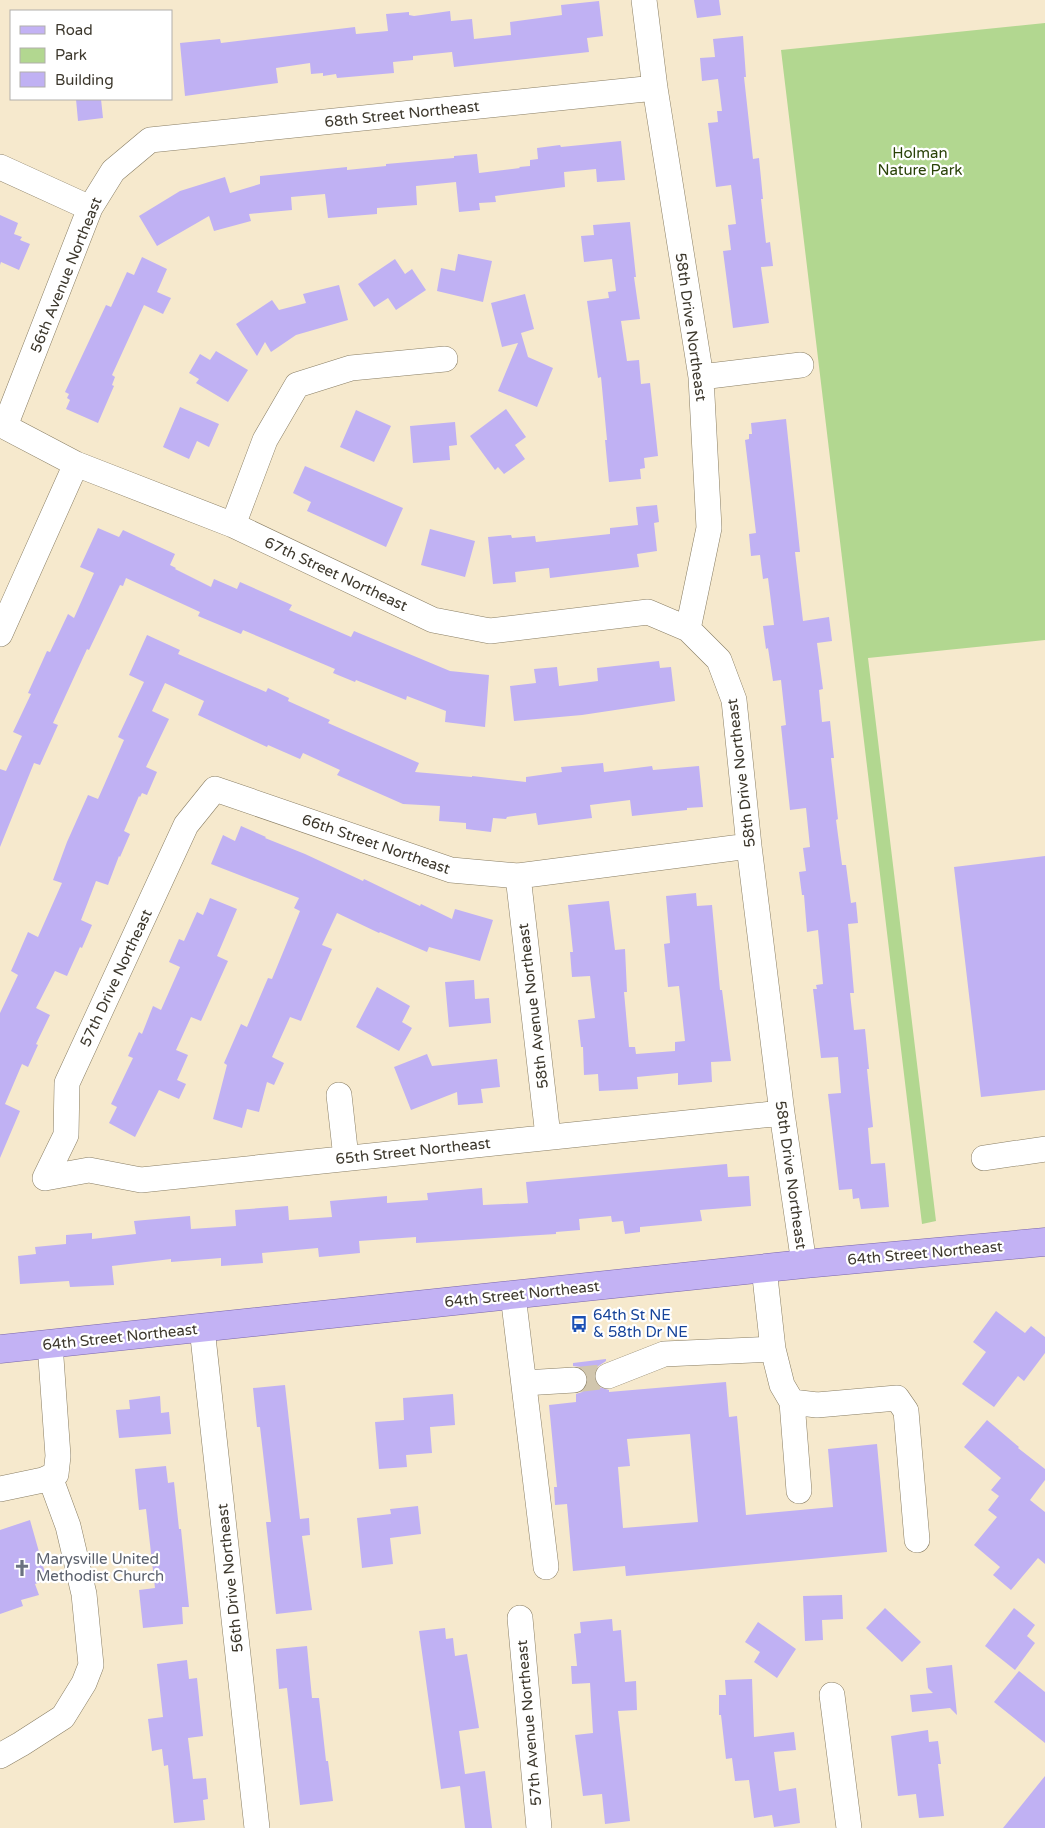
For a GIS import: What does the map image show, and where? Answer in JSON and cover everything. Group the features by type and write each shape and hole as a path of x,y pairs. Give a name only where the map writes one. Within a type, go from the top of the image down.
{"main road":[{"name":"64th Street Northeast","path":"0,1349 764,1268 1045,1242"}],"street":[{"name":"58th Drive Northeast","path":"644,0 655,88 701,377 709,528 688,629 719,660 734,700 749,846 782,1113 804,1264"},
{"name":"68th Street Northeast","path":"150,140 655,88"},
{"name":"56th Avenue Northeast","path":"3,425 90,208 113,171 150,140"},
{"path":"0,168 90,208"},
{"path":"233,525 265,440 297,385 351,368 445,359"},
{"path":"701,377 801,365"},
{"name":"67th Street Northeast","path":"3,425 76,464 233,525 433,620 490,631 648,612 688,629"},
{"path":"0,634 76,464"},
{"name":"66th Street Northeast","path":"215,789 451,870 518,876 749,846"},
{"name":"57th Drive Northeast","path":"45,1178 66,1135 68,1083 186,825 215,789"},
{"name":"58th Avenue Northeast","path":"518,876 548,1136"},
{"path":"339,1095 346,1158"},
{"name":"65th Street Northeast","path":"45,1178 89,1170 141,1180 782,1113"},
{"path":"984,1158 1045,1150"},
{"path":"764,1268 773,1349 782,1385 792,1402 799,1491"},
{"path":"513,1295 546,1566"},
{"name":"56th Drive Northeast","path":"202,1328 257,1828"},
{"path":"0,1489 43,1480 56,1474 58,1456 50,1344"},
{"path":"608,1376 664,1354 773,1349"},
{"path":"524,1382 574,1380"},
{"path":"792,1402 817,1405 897,1398 906,1411 917,1540"},
{"path":"0,1756 63,1717 84,1683 91,1665 84,1594 68,1526 50,1477"},
{"name":"57th Avenue Northeast","path":"520,1618 539,1828"},
{"path":"832,1694 849,1828"}],"green space":[{"name":"Holman Nature Park","path":"1045,23 1045,640 868,658 936,1221 922,1224 781,50"}],"building":[{"path":"694,0 719,0 721,15 697,18"},
{"path":"599,1 603,36 587,38 589,52 454,67 452,52 413,56 413,60 393,62 394,73 337,78 336,74 323,76 323,73 311,74 310,63 276,68 278,83 185,96 180,43 220,39 221,43 355,27 356,34 388,31 386,14 409,12 409,15 414,16 450,11 451,21 472,19 474,39 511,35 510,22 562,15 561,5"},
{"path":"743,36 746,77 744,77 753,159 759,158 766,243 770,242 773,266 761,267 769,323 733,328 723,251 731,250 728,225 736,224 731,185 716,187 708,123 718,122 717,111 722,111 718,79 702,81 700,58 715,57 713,39"},
{"path":"76,100 101,100 103,118 78,121"},
{"path":"621,141 625,180 597,182 596,169 564,172 565,187 495,196 496,202 479,203 480,210 459,212 456,182 416,186 417,205 377,208 377,214 328,218 325,194 291,197 292,210 249,214 251,221 214,231 209,216 157,246 139,216 180,191 225,177 230,193 260,184 260,176 347,167 347,170 477,154 479,173 530,166 530,160 538,159 537,148"},
{"path":"0,215 18,223 14,234 22,237 20,240 30,244 19,270 1,262 0,265"},
{"path":"630,222 636,277 634,277 640,319 621,321 627,361 639,360 641,384 650,383 658,456 644,458 645,468 640,469 641,479 609,482 601,377 598,378 587,301 609,298 608,292 616,291 612,259 584,262 581,236 594,235 593,225"},
{"path":"458,254 492,261 483,302 437,291 441,268 455,271"},
{"path":"142,257 167,269 157,292 171,298 163,314 144,305 112,375 115,377 112,385 114,386 98,423 66,409 70,400 67,398 69,394 65,392 106,305 111,307 127,272 134,275"},
{"path":"395,259 405,274 412,269 426,290 396,310 388,298 374,307 358,284"},
{"path":"339,285 348,320 296,335 271,352 265,342 257,356 236,324 272,300 279,310 306,303 303,294"},
{"path":"525,294 534,329 521,333 528,357 553,368 537,407 498,391 518,343 502,347 491,303"},
{"path":"216,351 248,370 228,402 196,383 199,379 189,373 200,354 210,360"},
{"path":"180,407 219,424 209,447 197,441 189,459 163,447"},
{"path":"506,409 526,437 515,445 525,459 504,474 498,467 495,470 470,436"},
{"path":"356,410 391,426 374,462 340,447"},
{"path":"786,419 800,552 795,552 803,621 829,617 832,641 817,643 823,689 819,690 822,722 830,721 834,758 831,758 838,819 836,820 842,865 846,865 851,903 856,902 858,923 848,924 854,993 850,993 854,1030 865,1029 873,1127 868,1128 871,1164 885,1163 889,1207 861,1209 859,1198 853,1199 852,1189 839,1190 828,1094 841,1093 838,1057 821,1058 813,989 817,989 816,985 823,984 818,930 807,932 804,895 802,895 799,872 806,871 803,848 810,847 806,808 790,810 781,726 786,725 781,680 773,681 763,626 774,625 768,578 763,579 760,555 751,556 749,534 756,533 745,440 749,439 749,434 752,434 751,423"},
{"path":"455,422 457,445 449,446 450,460 413,463 410,426"},
{"path":"305,466 403,508 386,547 307,511 311,502 293,493"},
{"path":"657,505 659,522 654,523 657,551 637,554 639,567 550,578 549,568 515,572 516,582 493,584 488,537 511,535 512,538 535,536 536,542 610,534 610,528 638,525 636,507"},
{"path":"98,528 119,537 123,530 175,554 170,565 211,587 214,579 237,589 240,582 292,605 289,610 351,637 354,631 450,671 489,675 485,727 445,722 446,711 407,696 406,700 333,673 335,669 243,630 241,634 198,616 200,612 126,578 123,586 120,585 89,650 87,649 53,723 58,725 40,765 34,763 0,847 0,769 6,771 22,736 13,732 31,694 28,693 47,651 50,652 68,614 74,618 94,573 80,567"},
{"path":"430,529 475,541 465,577 421,565"},
{"path":"147,635 180,650 178,654 266,692 268,688 289,698 288,701 330,720 328,723 419,763 415,772 526,782 526,777 562,772 561,767 603,763 604,772 652,766 653,770 699,766 703,807 632,816 630,800 590,805 592,818 538,825 536,813 507,817 506,819 493,818 491,832 466,829 466,823 439,821 440,806 403,804 337,775 340,770 303,753 300,759 268,745 267,747 198,715 204,701 165,683 152,711 169,719 146,767 157,772 147,795 142,793 139,796 124,831 130,834 108,885 96,881 81,920 92,925 82,948 80,947 67,976 55,971 36,1008 50,1015 36,1044 38,1045 28,1067 22,1064 5,1104 20,1111 0,1158 0,1013 18,975 11,971 28,932 38,937 62,883 53,880 67,842 88,795 98,799 124,740 118,737 144,682 129,675"},
{"path":"659,661 660,668 671,667 675,701 582,715 514,721 510,686 536,683 534,669 557,667 559,686 598,681 597,668"},
{"path":"241,826 452,919 455,909 493,920 480,961 429,947 427,952 379,933 337,913 322,945 332,949 301,1021 290,1017 272,1057 284,1063 274,1085 267,1082 259,1112 247,1109 242,1128 213,1119 227,1065 224,1063 241,1024 247,1027 268,978 272,979 300,911 294,908 299,898 211,864 223,835 235,841"},
{"path":"1045,856 1045,1090 981,1097 954,867"},
{"path":"696,893 697,906 712,905 720,990 722,990 731,1061 711,1062 712,1082 678,1085 678,1073 637,1077 638,1089 599,1091 598,1074 584,1075 583,1047 581,1047 578,1020 595,1018 590,976 572,977 570,952 573,952 568,905 609,901 615,950 625,949 627,992 624,992 629,1047 635,1047 636,1054 675,1051 675,1042 685,1041 679,986 668,987 664,944 670,943 666,896"},
{"path":"210,898 237,909 217,956 228,961 201,1021 191,1017 176,1050 188,1055 177,1080 186,1084 179,1099 159,1090 135,1137 109,1123 117,1107 111,1104 133,1058 128,1056 139,1032 142,1034 153,1006 161,1010 180,967 169,962 179,939 184,941 197,912 203,915"},
{"path":"474,980 475,999 489,998 491,1023 449,1027 445,982"},
{"path":"377,987 410,1006 402,1022 412,1028 399,1051 356,1027"},
{"path":"427,1054 432,1066 497,1059 500,1087 481,1089 483,1103 458,1105 457,1092 411,1110 394,1067"},
{"path":"727,1164 728,1177 749,1176 751,1206 700,1210 702,1221 640,1227 640,1232 625,1234 623,1221 612,1222 611,1216 579,1219 580,1230 556,1232 556,1234 416,1243 416,1237 359,1241 360,1253 319,1257 318,1248 262,1253 263,1263 221,1266 221,1258 171,1262 171,1259 112,1266 114,1285 70,1287 69,1281 20,1284 18,1256 36,1254 35,1247 66,1244 66,1235 92,1233 92,1239 136,1234 134,1221 190,1216 191,1229 236,1226 235,1210 288,1206 289,1220 332,1217 330,1201 387,1196 387,1203 428,1200 427,1193 482,1188 483,1205 528,1203 526,1182"},
{"path":"996,1311 1025,1333 1031,1326 1045,1337 1045,1353 1024,1381 1018,1376 994,1407 962,1384 986,1352 973,1342"},
{"path":"606,1359 597,1367 594,1381 599,1387 609,1390 609,1392 726,1382 729,1417 737,1416 746,1515 833,1507 828,1449 877,1444 887,1552 626,1576 625,1566 573,1571 567,1504 555,1505 554,1487 557,1487 549,1405 576,1402 576,1394 582,1392 587,1387 586,1373 581,1367 573,1366 573,1363","holes":["690,1434 698,1522 623,1528 618,1467 630,1466 627,1439"]},
{"path":"285,1385 300,1519 309,1518 310,1535 302,1536 312,1610 276,1614 266,1522 271,1522 260,1427 257,1427 253,1388"},
{"path":"453,1394 455,1425 430,1427 432,1453 406,1455 407,1467 379,1469 375,1422 404,1420 403,1398"},
{"path":"160,1396 161,1413 169,1412 171,1434 119,1438 116,1410 130,1409 129,1400"},
{"path":"987,1420 1045,1469 1045,1480 1030,1500 1045,1512 1045,1564 1038,1558 1011,1590 993,1575 1000,1567 974,1545 997,1517 988,1510 999,1496 991,1490 1001,1478 964,1447"},
{"path":"166,1466 168,1483 174,1482 189,1607 182,1607 183,1624 143,1628 139,1590 155,1588 146,1509 139,1510 135,1469"},
{"path":"418,1506 421,1534 390,1538 393,1564 362,1568 357,1518 391,1514 390,1509"},
{"name":"Marysville United Methodist Church","path":"30,1520 47,1580 35,1584 39,1595 21,1600 23,1606 0,1614 0,1530"},
{"path":"842,1595 843,1619 822,1620 823,1640 805,1641 803,1596"},
{"path":"885,1608 921,1642 902,1662 866,1628"},
{"path":"1014,1608 1035,1625 1027,1636 1035,1643 1015,1670 985,1646"},
{"path":"612,1619 613,1631 621,1630 625,1682 636,1681 637,1710 618,1711 630,1821 605,1824 602,1794 583,1796 575,1735 593,1733 590,1683 572,1684 571,1666 577,1666 574,1634 581,1633 580,1622"},
{"path":"758,1622 796,1649 777,1678 754,1662 760,1652 745,1642"},
{"path":"445,1628 446,1639 453,1638 455,1656 467,1654 479,1728 459,1731 465,1774 485,1771 492,1828 465,1828 460,1786 441,1789 419,1631"},
{"path":"307,1646 312,1698 319,1698 326,1761 328,1761 333,1801 300,1805 287,1688 279,1689 276,1649"},
{"path":"187,1660 189,1679 197,1678 203,1736 188,1738 193,1779 206,1778 208,1799 203,1800 205,1820 174,1823 168,1765 164,1766 162,1749 152,1751 148,1719 163,1717 157,1664"},
{"path":"952,1665 957,1715 950,1708 912,1712 910,1695 933,1693 928,1688 926,1668"},
{"path":"1019,1671 1045,1692 1045,1743 994,1702"},
{"path":"752,1679 754,1737 794,1732 796,1750 774,1752 779,1791 796,1788 800,1823 774,1827 772,1815 754,1818 749,1780 735,1781 732,1758 726,1759 721,1715 719,1715 719,1695 726,1695 725,1680"},
{"path":"928,1730 929,1742 938,1741 941,1764 938,1764 944,1816 919,1818 916,1794 898,1796 891,1736"},
{"path":"1045,1776 1045,1828 1003,1828"}],"tunnel":[{"path":"574,1380 608,1376"}],"place":[{"name":"64th St NE & 58th Dr NE","path":"579,1324"},
{"name":"Marysville United Methodist Church","path":"22,1568"}]}
